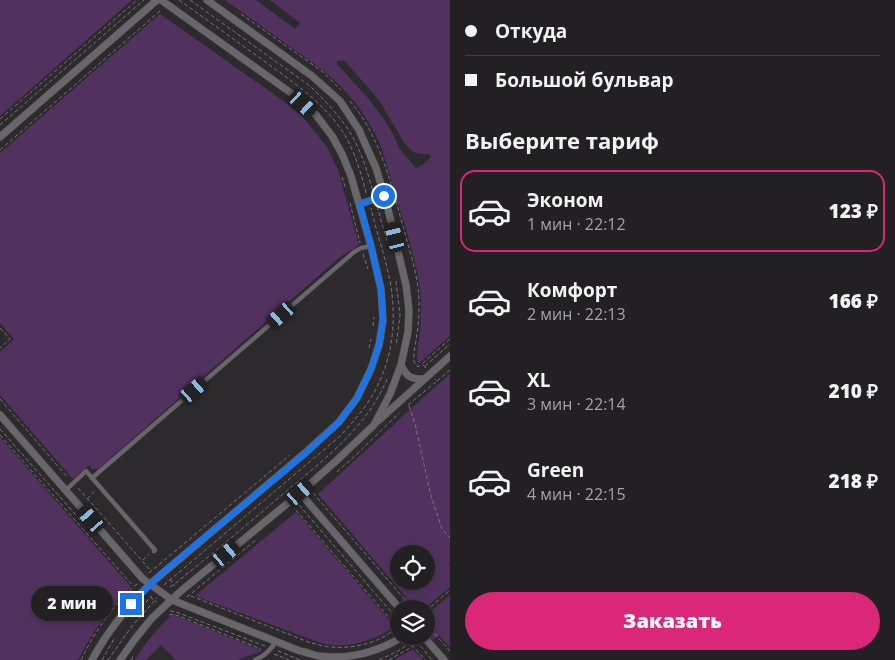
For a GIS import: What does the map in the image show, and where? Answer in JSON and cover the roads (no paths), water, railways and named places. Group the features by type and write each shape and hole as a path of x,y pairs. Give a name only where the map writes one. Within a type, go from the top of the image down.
{"street":[{"path":"0,137 158,0"},
{"path":"92,660 111,628 140,593 306,453 339,422 357,398 371,369 379,345 383,320 381,289 360,204 342,154 332,136 316,116 291,93 162,0"},
{"path":"207,0 312,76 340,101 359,130 376,168 406,285 409,310 408,332 402,365 374,425"},
{"path":"360,204 384,196"},
{"path":"120,660 152,618 181,591 300,493 450,356"},
{"path":"402,365 405,372 413,379 424,379"},
{"path":"0,415 143,579 172,600 300,651 320,656 344,658 365,654 390,645"},
{"path":"300,493 392,600"},
{"path":"431,645 444,660"}],"lane":[{"path":"92,478 354,252 371,246"},
{"path":"66,490 86,471 154,551"},
{"path":"255,660 270,651 276,641"}]}
